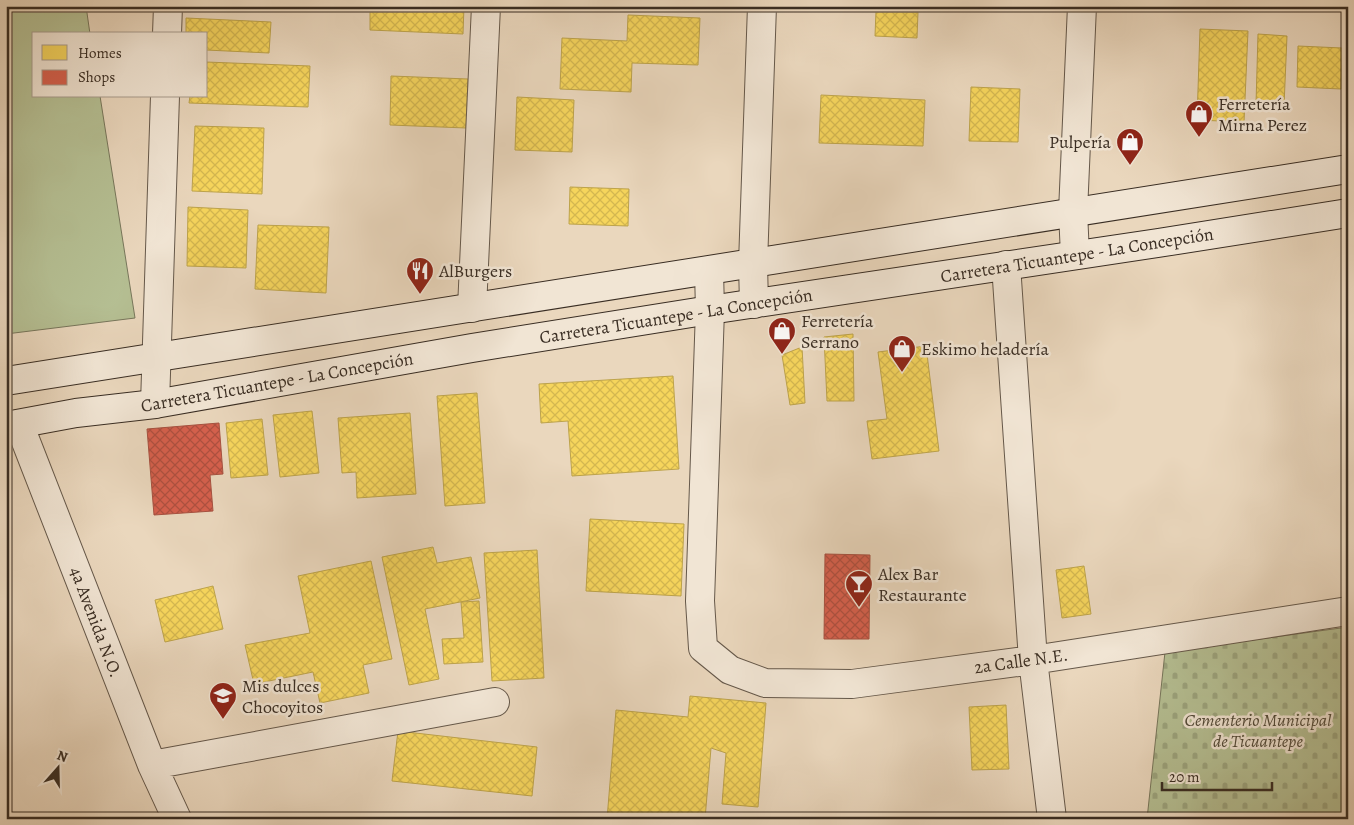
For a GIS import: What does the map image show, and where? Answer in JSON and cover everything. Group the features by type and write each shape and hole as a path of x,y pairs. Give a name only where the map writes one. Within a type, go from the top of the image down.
{"street":[{"path":"167,32 168,6"},
{"path":"472,308 486,6"},
{"path":"754,304 753,264 762,6"},
{"path":"1075,255 1073,212 1082,6"},
{"path":"155,404 165,98"},
{"path":"6,381 1348,169"},
{"name":"Carretera Ticuantepe - La Concepción","path":"12,425 76,413 155,404 472,348 710,310 1348,213"},
{"path":"1006,265 1033,660 1052,819"},
{"path":"709,271 710,310"},
{"name":"2a Calle N.E.","path":"710,310 700,601 703,648 730,670 765,683 852,684 1033,660 1348,611"},
{"name":"4a Avenida N.O.","path":"12,425 152,765 177,819"},
{"path":"152,765 494,702"}],"green space":[{"path":"6,6 86,6 90,32 32,32 32,98 100,98 135,318 6,334"},
{"name":"Cementerio Municipal de Ticuantepe","path":"1348,627 1348,819 1147,819 1165,652"}],"building: Homes":[{"path":"257,6 257,10 205,7"},
{"path":"370,6 464,6 463,34 370,30"},
{"path":"876,11 918,12 917,38 875,36"},
{"path":"628,15 700,18 698,65 632,63 631,92 560,89 562,38 627,41"},
{"path":"186,18 271,22 269,53 208,50 208,32 186,32"},
{"path":"1200,29 1248,31 1244,122 1197,120"},
{"path":"1258,34 1287,36 1284,106 1256,104"},
{"path":"1298,46 1342,48 1341,89 1297,87"},
{"path":"208,62 310,66 308,107 189,103 190,98 208,98"},
{"path":"391,76 468,79 466,128 390,125"},
{"path":"971,87 1020,89 1018,142 969,141"},
{"path":"821,95 925,100 923,146 819,143"},
{"path":"517,97 574,100 572,152 515,150"},
{"path":"195,126 264,128 262,194 192,191"},
{"path":"570,187 629,189 628,226 569,224"},
{"path":"188,207 248,210 246,268 187,266"},
{"path":"258,225 329,227 326,293 255,289"},
{"path":"853,334 854,401 827,401 824,337"},
{"path":"926,346 939,451 872,459 867,421 887,419 878,352"},
{"path":"802,347 805,403 790,405 782,355"},
{"path":"673,376 679,469 572,476 568,421 541,423 539,384"},
{"path":"477,393 485,503 445,506 437,396"},
{"path":"312,411 319,473 280,477 273,415"},
{"path":"410,413 416,494 357,498 356,472 342,473 338,418"},
{"path":"262,419 268,475 231,478 226,423"},
{"path":"590,519 684,524 681,596 586,591"},
{"path":"433,547 437,563 471,557 480,598 425,609 439,679 409,685 382,557"},
{"path":"537,550 544,678 492,681 484,553"},
{"path":"371,561 392,659 363,665 369,693 320,703 313,672 254,684 245,645 310,633 298,576"},
{"path":"1084,566 1091,614 1062,618 1056,570"},
{"path":"213,586 223,629 165,642 155,600"},
{"path":"479,601 483,662 444,664 442,639 464,638 461,602"},
{"path":"690,696 766,703 758,807 722,804 726,753 711,748 705,819 607,819 616,710 688,717"},
{"path":"1006,705 1009,769 972,770 969,707"},
{"path":"398,731 537,747 532,796 392,781"}],"building: Shops":[{"path":"219,423 223,474 210,475 213,511 154,515 147,429"},
{"path":"825,554 870,555 869,639 824,639"}],"place":[{"name":"Ferretería Mirna Perez","path":"1199,138"},
{"name":"Pulpería","path":"1130,166"},
{"name":"AlBurgers","path":"420,295"},
{"name":"Ferretería Serrano","path":"782,355"},
{"name":"Eskimo heladería","path":"902,373"},
{"name":"Alex Bar Restaurante","path":"859,608"},
{"name":"Mis dulces Chocoyitos","path":"223,720"}]}
